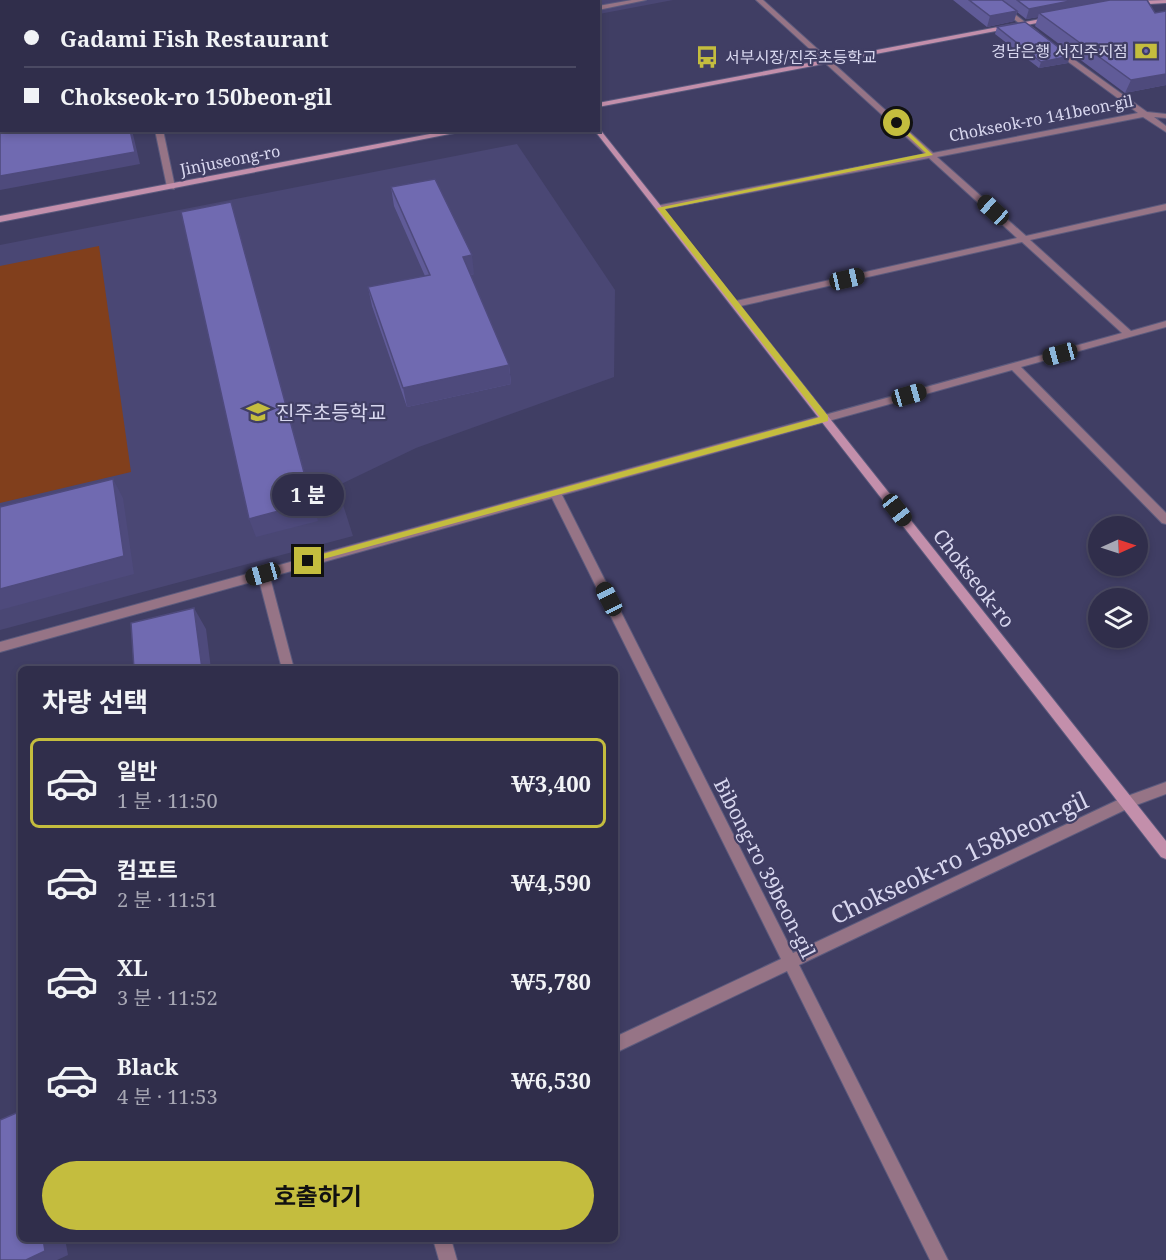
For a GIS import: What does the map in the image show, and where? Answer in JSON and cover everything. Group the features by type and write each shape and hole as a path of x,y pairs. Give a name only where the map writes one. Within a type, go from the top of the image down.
{"street":[{"path":"600,8 643,0"},
{"path":"759,0 1129,334"},
{"path":"992,0 1041,38"},
{"path":"1127,4 1140,1 1166,1"},
{"path":"600,105 1057,17"},
{"path":"1051,45 1166,130"},
{"name":"Chokseok-ro 141beon-gil","path":"661,208 1144,114 1166,116"},
{"path":"159,132 171,187"},
{"name":"Jinjuseong-ro","path":"0,219 456,132"},
{"name":"Chokseok-ro","path":"600,132 1166,852"},
{"path":"736,304 1166,207"},
{"path":"0,646 1166,324"},
{"path":"1014,366 1166,520"},
{"name":"Bibong-ro 39beon-gil","path":"555,493 939,1260"},
{"path":"263,574 287,666"},
{"name":"Chokseok-ro 158beon-gil","path":"618,1045 1127,802 1166,788"},
{"path":"443,1242 448,1260"}],"shaded area":[{"path":"600,0 673,0 600,14"},
{"name":"진주초등학교","path":"517,144 615,290 614,377 416,448 337,486 353,536 0,630 0,245"},
{"path":"99,246 131,472 0,503 0,266"}],"building":[{"path":"969,0 1002,0 1017,11 990,16"},
{"path":"1017,0 1075,0 1029,9"},
{"path":"1110,0 1147,0 1155,13 1166,11 1166,74 1131,80 1039,13"},
{"path":"1025,22 1070,56 1041,62 997,27"},
{"path":"0,132 130,132 135,152 0,176"},
{"path":"435,179 472,255 463,257 509,365 403,388 368,287 430,275 391,187"},
{"path":"231,202 312,502 249,519 181,212"},
{"path":"113,479 124,556 0,589 0,507"},
{"path":"194,608 202,666 134,666 131,623"},
{"path":"18,1112 18,1242 44,1242 45,1251 26,1260 0,1260 0,1120"}],"place":[{"name":"경남은행 서진주지점","path":"1146,51"},
{"name":"서부시장/진주초등학교","path":"707,57"},
{"name":"진주초등학교","path":"258,412"}],"route":[{"path":"308,561 825,418 661,208 931,154 897,123"}]}
